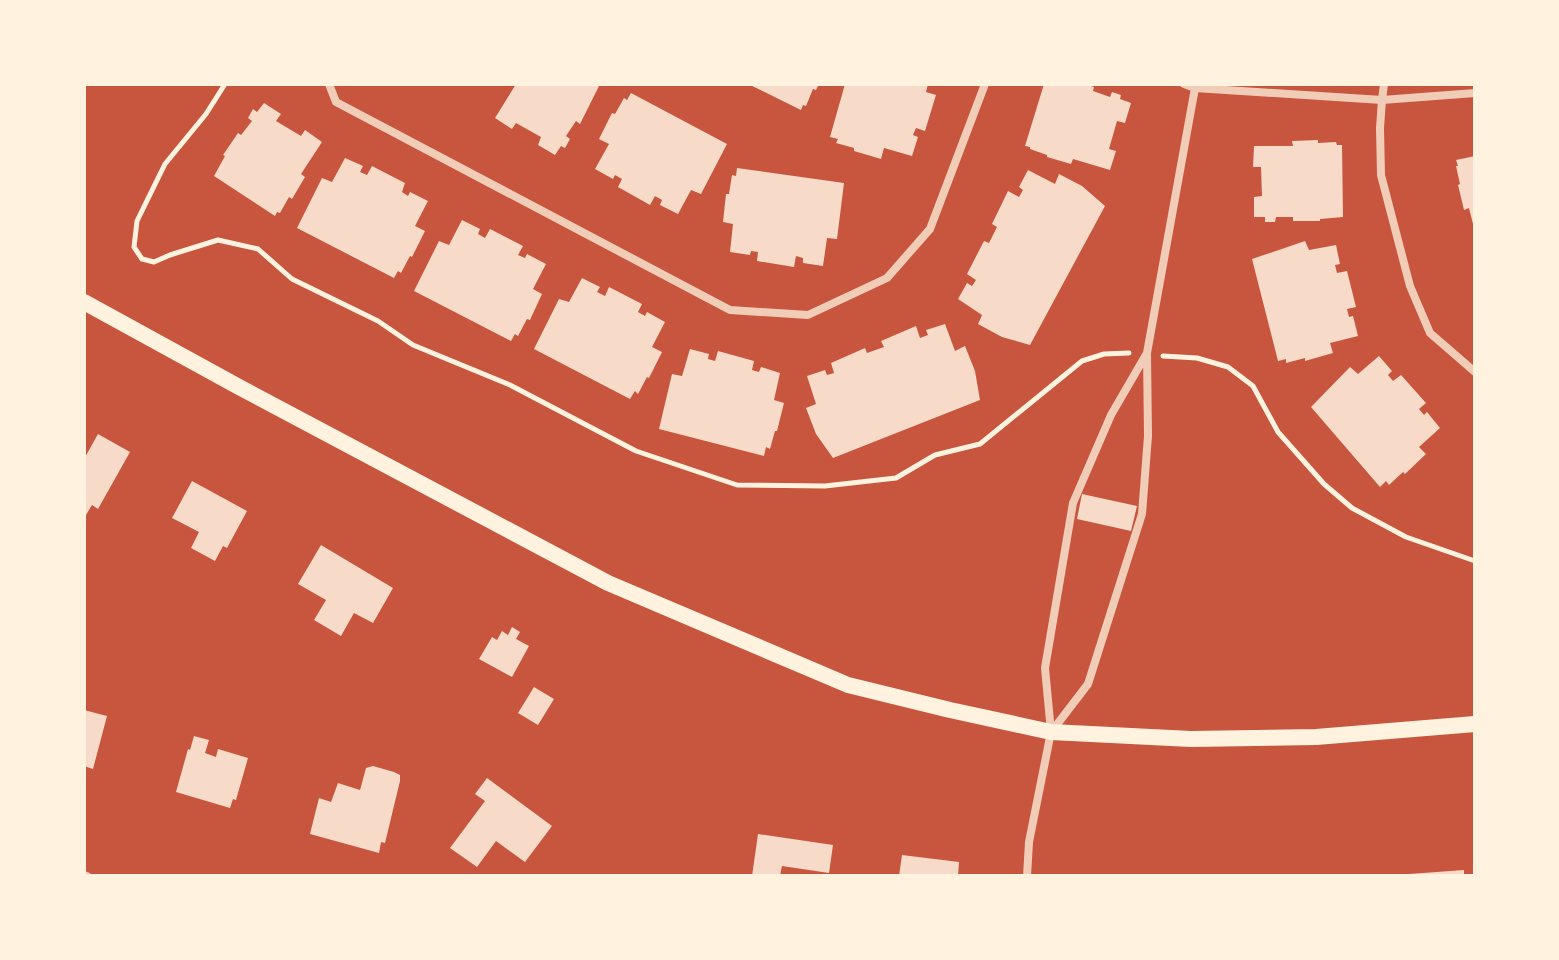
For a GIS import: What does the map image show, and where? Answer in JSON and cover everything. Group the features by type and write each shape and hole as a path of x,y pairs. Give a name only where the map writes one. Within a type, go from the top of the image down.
{"main road":[{"path":"84,302 608,583 848,685 1051,732 1191,739 1316,737 1475,724"}],"street":[{"path":"329,84 336,102 730,310 808,315 887,278 930,229 985,84"},
{"path":"1184,84 1195,88 1382,100 1475,93"},
{"path":"1384,84 1381,175 1410,286 1430,333 1475,372"},
{"path":"1051,732 1088,684 1142,514 1152,354 1195,88"},
{"path":"1027,876 1029,842 1051,732 1045,668 1073,503 1111,415 1152,354"}],"path":[{"path":"225,84 206,114 165,164 137,221 134,247 142,259 154,262 218,240 258,249 292,279 378,321 413,345 510,385 636,451 737,485 825,486 896,478 935,455 980,444 1082,361 1104,354"},
{"path":"1152,354 1197,358 1228,367 1253,386 1278,432 1324,484 1352,508 1406,537 1475,561"}],"building":[{"path":"516,84 600,84 580,124 576,121 566,136 570,139 565,148 561,146 555,155 538,145 541,137 516,123 512,129 495,118"},
{"path":"748,84 819,84 801,110"},
{"path":"845,84 928,84 926,92 936,95 925,131 916,128 913,135 918,137 912,156 884,148 881,159 854,151 854,148 836,143 838,139 830,137"},
{"path":"1044,84 1085,84 1094,87 1093,91 1110,97 1112,92 1121,95 1120,99 1131,103 1125,123 1117,121 1109,149 1116,151 1110,170 1073,159 1071,164 1025,146"},
{"path":"631,93 727,144 701,194 691,190 678,214 660,205 662,200 655,196 650,205 618,187 622,179 615,175 613,179 595,169 609,144 599,139 612,113 615,114 624,98 627,100"},
{"path":"264,103 281,114 276,121 301,136 305,130 322,142 301,174 305,177 292,199 289,197 275,216 214,176 238,133 241,135 252,121 248,118 253,109 257,112"},
{"path":"1318,140 1318,143 1336,142 1342,145 1343,217 1293,221 1293,217 1276,217 1275,222 1265,222 1265,217 1254,217 1254,197 1262,196 1261,167 1253,167 1254,146 1293,146 1292,141"},
{"path":"1475,156 1474,228 1469,208 1464,210 1456,160"},
{"path":"345,158 363,166 360,172 367,175 372,166 405,183 402,192 408,196 410,192 428,201 415,226 425,231 412,257 394,278 297,228 322,178 332,182"},
{"path":"737,168 844,183 837,239 827,238 823,266 803,263 803,258 796,256 794,267 757,261 758,252 751,251 750,255 730,252 733,224 723,222 726,194 729,194 732,175 736,176"},
{"path":"1028,170 1055,184 1059,174 1082,186 1105,206 1030,345 1002,337 978,324 982,315 958,299 967,283 972,286 976,280 967,274 984,241 989,243 997,227 992,224 1008,191 1019,197 1023,190 1019,187"},
{"path":"462,220 480,229 478,234 485,238 490,229 523,246 518,255 525,258 527,254 546,264 533,289 542,294 530,320 527,319 518,336 515,334 511,341 414,291 439,241 449,245"},
{"path":"1305,241 1309,250 1336,245 1340,264 1335,265 1337,273 1347,271 1356,307 1347,309 1349,317 1353,316 1358,336 1330,343 1333,353 1286,363 1286,359 1278,361 1252,259"},
{"path":"582,278 600,287 597,292 605,296 609,287 642,304 638,312 645,316 647,312 665,322 652,347 662,352 649,378 638,394 635,391 630,399 534,349 559,299 569,302"},
{"path":"945,324 955,351 965,346 975,371 980,400 833,458 816,434 806,408 816,404 807,376 825,370 827,375 834,373 831,363 865,348 867,353 884,347 881,341 916,326 920,338 928,335 926,330"},
{"path":"690,349 709,354 708,359 715,361 718,351 754,361 752,370 759,372 761,367 780,373 774,400 784,403 777,431 764,456 659,429 672,374 682,376"},
{"path":"1379,356 1392,371 1388,375 1393,381 1401,375 1426,403 1419,409 1424,415 1427,412 1440,428 1419,447 1426,454 1405,474 1403,472 1389,485 1386,481 1380,487 1311,407 1350,367 1358,374"},
{"path":"98,434 130,452 98,509 92,505 86,515 84,459"},
{"path":"192,481 247,511 227,548 223,546 215,561 191,548 199,532 172,518"},
{"path":"1082,494 1137,506 1131,531 1077,519"},
{"path":"321,545 393,588 373,623 354,613 341,636 314,620 326,600 298,584"},
{"path":"512,627 520,632 516,639 529,646 512,677 479,659 492,637 497,640 502,631 508,635"},
{"path":"534,687 554,699 538,725 518,713"},
{"path":"84,710 107,716 93,769 84,766"},
{"path":"194,736 209,740 205,753 216,757 218,749 248,758 236,800 233,799 230,808 176,792"},
{"path":"373,766 400,775 385,843 381,842 379,853 310,834 319,798 331,802 338,783 360,790 366,768"},
{"path":"487,778 552,826 525,862 496,841 477,867 450,848 485,801 475,794"},
{"path":"758,834 833,845 829,873 782,866 780,876 752,876"},
{"path":"902,855 959,862 958,876 899,876"},
{"path":"1464,870 1464,876 1409,876 1409,874"}]}
